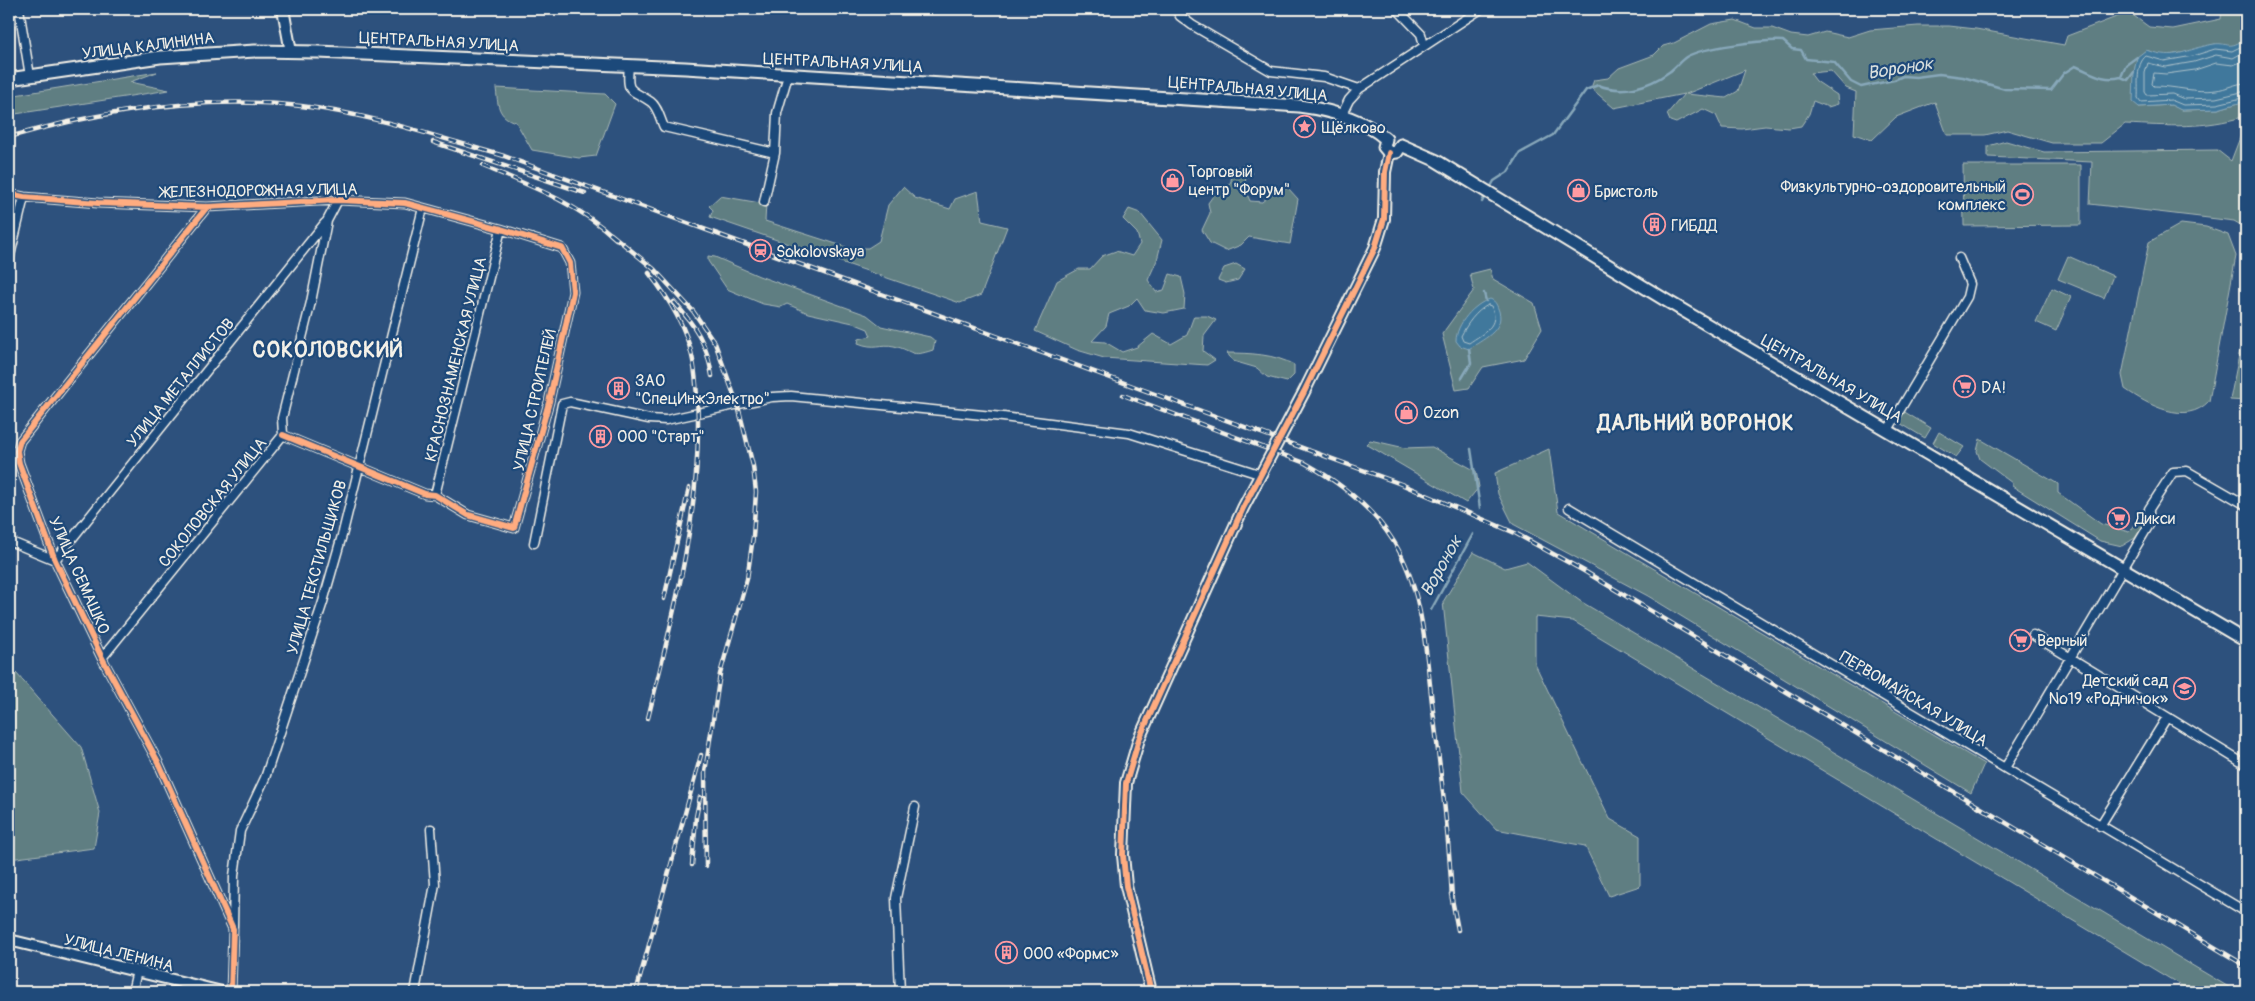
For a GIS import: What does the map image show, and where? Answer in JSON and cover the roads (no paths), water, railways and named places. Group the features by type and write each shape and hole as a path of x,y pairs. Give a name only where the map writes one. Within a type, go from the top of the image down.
{"main road":[{"name":"УЛИЦА КАЛИНИНА","path":"9,79 160,57 223,52 291,52"},
{"name":"ЦЕНТРАЛЬНАЯ УЛИЦА","path":"291,52 629,66 1245,102 1305,107 1342,114 1370,127 1386,139 1394,136 1401,145 1435,160 1667,300 2246,641"},
{"path":"1386,139 1384,147 1389,153 1397,152 1401,145"}],"street":[{"path":"19,9 30,76"},
{"path":"283,9 291,52"},
{"path":"1176,9 1180,16 1192,25 1271,71 1324,77 1359,89"},
{"path":"1397,9 1420,34 1424,45"},
{"path":"1342,114 1349,100 1359,89 1481,9"},
{"path":"629,66 627,82 633,92 652,102 664,127 775,153"},
{"path":"764,202 775,153 777,113 786,82"},
{"path":"1151,992 1126,886 1123,823 1126,783 1139,739 1259,474 1293,415 1375,248 1384,219 1385,172 1389,153"},
{"name":"ЖЕЛЕЗНОДОРОЖНАЯ УЛИЦА","path":"9,194 24,197 207,207 338,200 405,203 562,248 570,263 573,278"},
{"path":"9,260 24,197"},
{"name":"СОКОЛОВСКАЯ УЛИЦА","path":"102,658 283,435 282,418 311,302 327,221 338,200"},
{"name":"УЛИЦА СЕМАШКО","path":"207,207 20,440 17,451 19,463 55,560 102,658 158,762 233,929 231,992"},
{"name":"УЛИЦА ТЕКСТИЛЬЩИКОВ","path":"233,929 234,876 240,831 265,778 300,674 343,532 423,208"},
{"name":"УЛИЦА МЕТАЛЛИСТОВ","path":"55,560 327,221"},
{"name":"КРАСНОЗНАМЕНСКАЯ УЛИЦА","path":"436,496 501,229"},
{"path":"1888,430 1968,298 1970,284 1959,258"},
{"name":"УЛИЦА СТРОИТЕЛЕЙ","path":"436,496 468,516 514,528 528,485 549,402 573,292 573,278"},
{"path":"534,543 562,404 570,402 601,407 649,419 666,420 772,398 791,396 1003,417 1128,433 1259,474"},
{"path":"283,435 425,494 436,496"},
{"path":"2005,768 2149,525 2149,510 2173,472 2187,471 2246,505"},
{"name":"ПЕРВОМАЙСКАЯ УЛИЦА","path":"1568,508 2246,912"},
{"path":"9,541 55,560"},
{"path":"2033,635 2246,765"},
{"path":"2100,826 2167,717"},
{"path":"900,992 896,898 915,807"},
{"path":"415,992 435,884 431,829"},
{"name":"УЛИЦА ЛЕНИНА","path":"9,941 222,992"},
{"path":"132,992 137,972"}],"water":[{"path":"2246,38 2246,101 2218,109 2181,110 2171,105 2139,107 2133,102 2134,72 2137,57 2146,50 2173,54 2214,44 2232,45"},
{"path":"1490,299 1495,302 1499,311 1499,324 1491,334 1469,349 1460,346 1456,341 1459,328 1472,310"}],"waterway":[{"name":"Воронок","path":"1489,190 1494,181 1508,172 1520,153 1553,135 1586,90 1598,85 1616,89 1643,86 1661,78 1686,57 1694,53 1719,47 1783,41 1792,49 1801,50 1806,59 1834,62 1851,82 1861,87 1894,80 1903,76 1916,77 1939,74 1963,77 2005,89 2051,90 2064,73 2075,66 2097,76 2115,78 2121,77 2126,65 2137,57"},
{"name":"Воронок","path":"2121,77 2128,80 2134,72"},
{"name":"Воронок","path":"1482,202 1486,194"},
{"name":"Воронок","path":"1484,293 1486,301"},
{"name":"Воронок","path":"1462,378 1471,363 1469,349"},
{"name":"Воронок","path":"1471,449 1480,508"},
{"name":"Воронок","path":"1431,610 1473,534"}],"railway":[{"path":"9,137 45,127 117,112 153,107 227,102 301,106 378,120 504,156 1401,484 1515,533 1584,571 2246,966"},
{"path":"433,142 585,193"},
{"path":"483,166 553,196 586,215 616,239"},
{"path":"611,234 654,269 693,311 715,343 738,406 753,466 756,492 753,537 747,579 720,674 705,772 706,866"},
{"path":"648,718 675,608 689,533 694,496 698,420 695,372 689,345 675,312 649,273"},
{"path":"674,302 689,319 704,345 712,376"},
{"path":"1123,395 1305,463 1355,497 1376,518 1394,542 1412,581 1422,624 1444,805 1452,899"},
{"path":"664,599 689,488"},
{"path":"636,992 701,755"},
{"path":"692,865 696,817 700,797"},
{"path":"1451,894 1458,930"}],"place":[{"name":"Щёлково","path":"1305,127"},
{"name":"Торговый центр \"Форум\"","path":"1172,180"},
{"name":"Бристоль","path":"1578,191"},
{"name":"Физкультурно-оздоровительный комплекс","path":"2022,195"},
{"name":"ГИБДД","path":"1655,225"},
{"name":"Sokolovskaya","path":"760,251"},
{"name":"DA!","path":"1965,387"},
{"name":"ЗАО \"СпецИнжЭлектро\"","path":"619,389"},
{"name":"Ozon","path":"1407,412"},
{"name":"ООО \"Старт\"","path":"601,436"},
{"name":"Дикси","path":"2119,518"},
{"name":"Верный","path":"2021,640"},
{"name":"Детский сад №19 «Родничок»","path":"2184,689"},
{"name":"ООО «Формс»","path":"1007,953"}],"district":[{"name":"СОКОЛОВСКИЙ","path":"328,350"},
{"name":"ДАЛЬНИЙ ВОРОНОК","path":"1696,423"}]}
